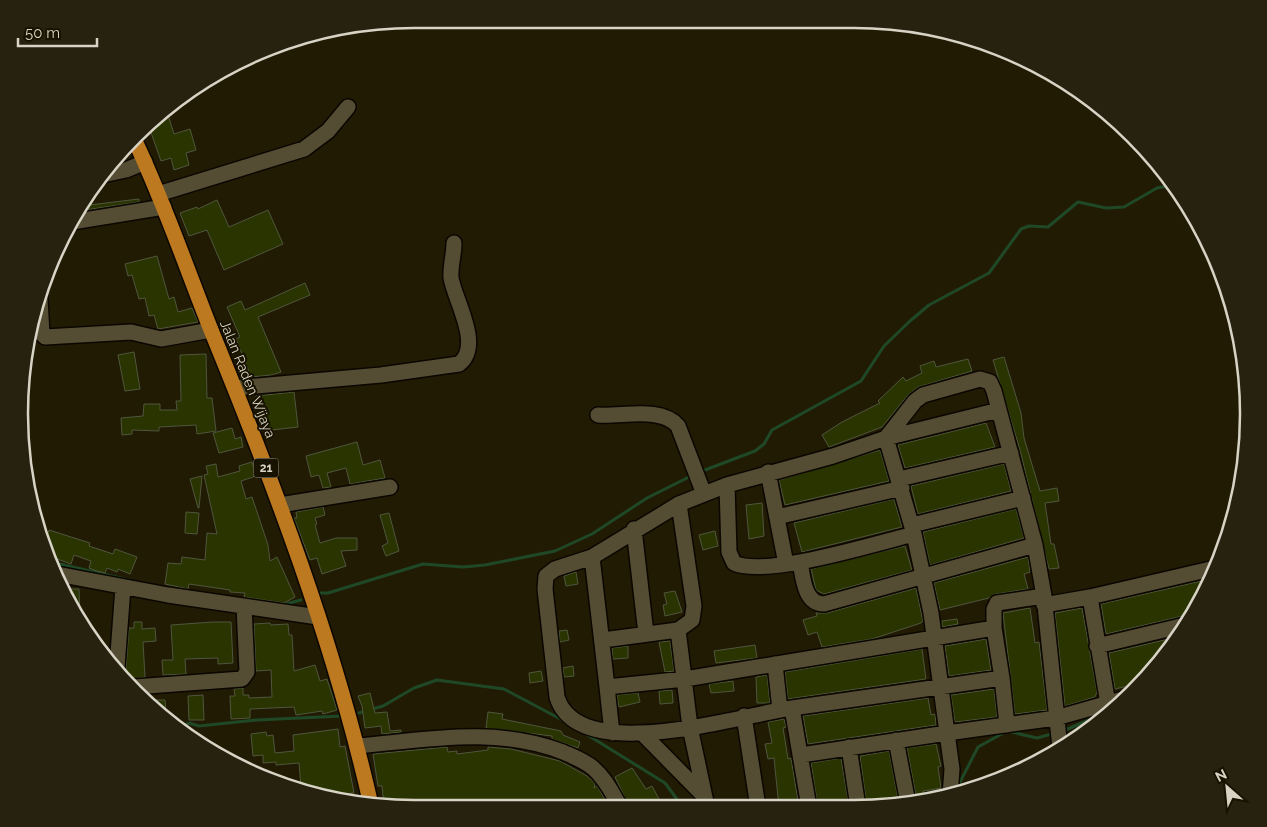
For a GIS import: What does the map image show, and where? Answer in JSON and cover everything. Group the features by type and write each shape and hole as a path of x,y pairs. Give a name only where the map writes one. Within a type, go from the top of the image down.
{"highway":[{"name":"Jalan Raden Wijaya","path":"137,145 161,201 280,505 318,616 358,746 369,797"}],"street":[{"path":"79,220 161,201 304,149 328,131 348,107"},
{"path":"112,173 126,170 145,162"},
{"path":"235,388 381,375 459,364 467,354 469,336 453,288 451,275 454,243"},
{"path":"41,314 42,334 45,337 131,332 162,339 211,330"},
{"path":"886,438 915,401 928,392 980,379 990,382 1035,546 1044,600 1059,740"},
{"path":"999,410 886,438 833,456 768,472 727,485 679,504 634,529 592,557 555,569 545,578 555,685 560,705 569,716 588,726 612,733 643,734 786,709 941,685 1002,678"},
{"path":"598,416 660,415 673,421 678,426 704,494"},
{"path":"886,438 924,575 952,769 951,787"},
{"path":"777,517 1011,453"},
{"path":"768,472 777,517 793,563 809,597 818,604 1035,546"},
{"path":"727,485 729,552 734,563 747,567 793,563 1023,498"},
{"path":"280,505 390,487"},
{"path":"603,640 678,630 689,623 695,613 679,504"},
{"path":"634,529 646,634"},
{"path":"592,557 603,640 612,733"},
{"path":"1007,725 994,628 996,604 1090,597 1206,570"},
{"path":"63,575 122,587 318,616"},
{"path":"117,661 122,587"},
{"path":"801,755 947,733 1057,720 1108,704 1090,597"},
{"path":"141,686 242,679 247,672 244,606"},
{"path":"607,687 685,679 934,636 994,628"},
{"path":"1097,646 1174,628"},
{"path":"678,630 690,727 706,800"},
{"path":"775,664 786,709 801,755 808,800"},
{"path":"744,716 757,800"},
{"path":"643,734 704,800"},
{"path":"358,746 478,736 534,742 579,759 594,768 616,800"},
{"path":"896,740 907,796"},
{"path":"849,747 857,800"}],"building":[{"path":"168,116 174,134 190,129 196,150 186,153 189,165 174,170 171,158 161,161 151,131"},
{"path":"139,199 139,202 86,210 89,205"},
{"path":"217,200 229,227 268,210 283,244 224,270 207,230 189,236 180,213 197,207 198,209"},
{"path":"157,256 169,299 174,297 178,312 192,308 198,322 158,329 154,315 149,316 145,298 139,299 132,275 128,276 125,264"},
{"path":"305,283 310,295 258,317 281,372 251,377 236,339 240,337 227,307 241,301 245,310"},
{"path":"134,352 140,389 125,391 118,355"},
{"path":"206,354 207,398 212,398 216,431 197,434 196,425 159,427 159,431 132,430 132,434 122,435 121,418 143,416 144,404 160,404 160,410 177,410 176,401 181,401 180,355"},
{"path":"1004,357 1021,413 1024,438 1040,491 1057,488 1059,501 1045,503 1051,544 1054,544 1059,568 1049,569 1020,450 993,360"},
{"path":"968,359 972,371 918,387 908,395 882,427 829,447 822,435 842,422 880,403 878,401 903,377 906,381 922,373 920,366 934,361 936,367"},
{"path":"294,392 298,427 263,431 262,404 257,405 256,396"},
{"path":"986,423 995,447 905,468 898,445"},
{"path":"232,428 235,439 241,437 243,447 219,453 213,433"},
{"path":"357,442 363,465 380,460 385,478 350,484 346,468 327,473 331,487 323,488 319,475 311,477 306,456"},
{"path":"880,450 889,481 785,505 779,480"},
{"path":"252,462 256,476 241,481 246,499 252,497 268,545 270,561 277,557 295,597 284,603 244,597 245,593 230,592 230,590 189,584 188,589 165,584 168,563 181,564 182,557 205,560 207,533 217,534 204,475 208,474 206,466 216,464 218,477 240,471 239,466"},
{"path":"1004,464 1011,491 918,514 911,486"},
{"path":"202,476 199,508 198,508 190,479"},
{"path":"894,499 902,527 802,552 794,523"},
{"path":"762,503 764,536 749,539 746,505"},
{"path":"323,507 325,515 315,518 320,543 336,538 357,538 357,550 341,551 346,566 322,574 317,558 310,560 294,518 297,518 296,512"},
{"path":"1016,509 1024,538 930,565 923,532"},
{"path":"186,512 199,513 197,534 185,533"},
{"path":"389,513 399,551 386,556 382,546 388,543 380,515"},
{"path":"49,530 90,543 89,546 113,554 115,549 137,557 130,574 118,569 117,572 107,568 105,573 97,571 89,568 91,561 74,555 71,564 56,559 48,538"},
{"path":"715,531 718,546 703,550 699,535"},
{"path":"905,546 912,570 824,594 816,590 811,569"},
{"path":"1028,557 1030,572 1024,574 1028,589 996,594 989,598 940,610 934,583"},
{"path":"576,572 578,584 566,586 564,576"},
{"path":"1201,581 1181,616 1106,634 1101,604"},
{"path":"916,588 923,621 921,623 872,639 822,647 817,632 808,635 803,620 817,616 816,613 827,613"},
{"path":"70,589 79,589 80,607"},
{"path":"675,591 682,612 665,616 663,605 667,604 664,593"},
{"path":"1030,608 1035,643 1039,642 1047,710 1015,714 1003,613"},
{"path":"1082,608 1097,692 1095,697 1065,706 1055,613"},
{"path":"957,619 958,624 942,627 942,621"},
{"path":"134,622 142,622 142,629 155,628 156,641 143,642 145,677 134,679 125,670 129,628 134,628"},
{"path":"231,622 233,663 218,664 218,658 185,659 186,674 163,675 162,660 173,660 171,625"},
{"path":"270,623 271,625 288,624 289,635 292,635 294,671 315,665 320,681 327,679 337,710 323,714 322,711 296,715 294,707 250,709 250,718 231,719 230,696 235,696 234,689 243,688 243,695 249,695 249,698 272,697 271,670 256,671 254,624"},
{"path":"567,630 569,640 560,642 559,631"},
{"path":"986,639 991,670 949,676 945,646"},
{"path":"1166,640 1144,668 1126,686 1115,689 1109,653"},
{"path":"670,641 674,671 665,672 659,642"},
{"path":"755,645 757,658 716,663 714,651"},
{"path":"628,646 628,658 613,659 612,648"},
{"path":"922,649 926,679 788,699 785,672"},
{"path":"573,666 574,676 564,677 563,668"},
{"path":"541,671 543,681 530,683 529,673"},
{"path":"767,675 770,703 757,703 756,677"},
{"path":"733,681 734,691 711,693 709,684"},
{"path":"994,689 997,717 955,722 951,695"},
{"path":"672,690 673,703 660,704 659,691"},
{"path":"370,693 375,713 387,712 390,731 401,730 401,732 382,734 381,726 365,728 362,706 358,696"},
{"path":"638,693 640,702 619,707 617,695"},
{"path":"203,695 204,720 189,720 188,696"},
{"path":"928,698 931,715 935,714 936,725 808,744 803,716"},
{"path":"165,700 166,709 159,704 156,701"},
{"path":"488,712 503,714 502,719 561,731 563,735 580,742 578,748 552,739 552,736 486,728"},
{"path":"784,719 786,727 783,728 788,759 791,758 798,800 778,800 774,758 768,759 765,744 772,743 768,722"},
{"path":"338,729 340,747 345,746 354,793 338,792 301,782 299,763 276,765 276,762 263,763 263,755 253,756 251,734 266,732 267,736 273,735 275,753 294,751 293,735"},
{"path":"936,744 941,766 938,767 941,788 916,794 907,748"},
{"path":"447,747 448,752 457,751 457,754 488,750 488,747 511,749 560,761 587,776 595,783 594,788 597,786 605,800 383,798 382,786 378,786 373,754"},
{"path":"889,751 898,797 866,800 860,756"},
{"path":"841,758 848,800 817,800 811,763"},
{"path":"632,768 646,789 652,786 659,799 626,800 615,777"}],"waterway":[{"path":"705,470 755,451 764,444 772,430 861,381 884,346 910,321 929,305 989,273 1021,229 1029,226 1048,227 1078,202 1106,208 1124,207 1157,188 1165,187"},
{"path":"321,593 328,593 423,564 463,567 485,565 555,551 592,534 647,498 689,477"},
{"path":"58,564 129,580"},
{"path":"282,605 301,600"},
{"path":"359,713 383,706 414,688 437,680 504,689 568,723"},
{"path":"186,725 189,723 199,726 257,720 342,716"},
{"path":"1063,731 1087,721"},
{"path":"578,729 665,783 678,800"},
{"path":"959,784 978,747 1007,731 1037,738 1055,733"}]}
